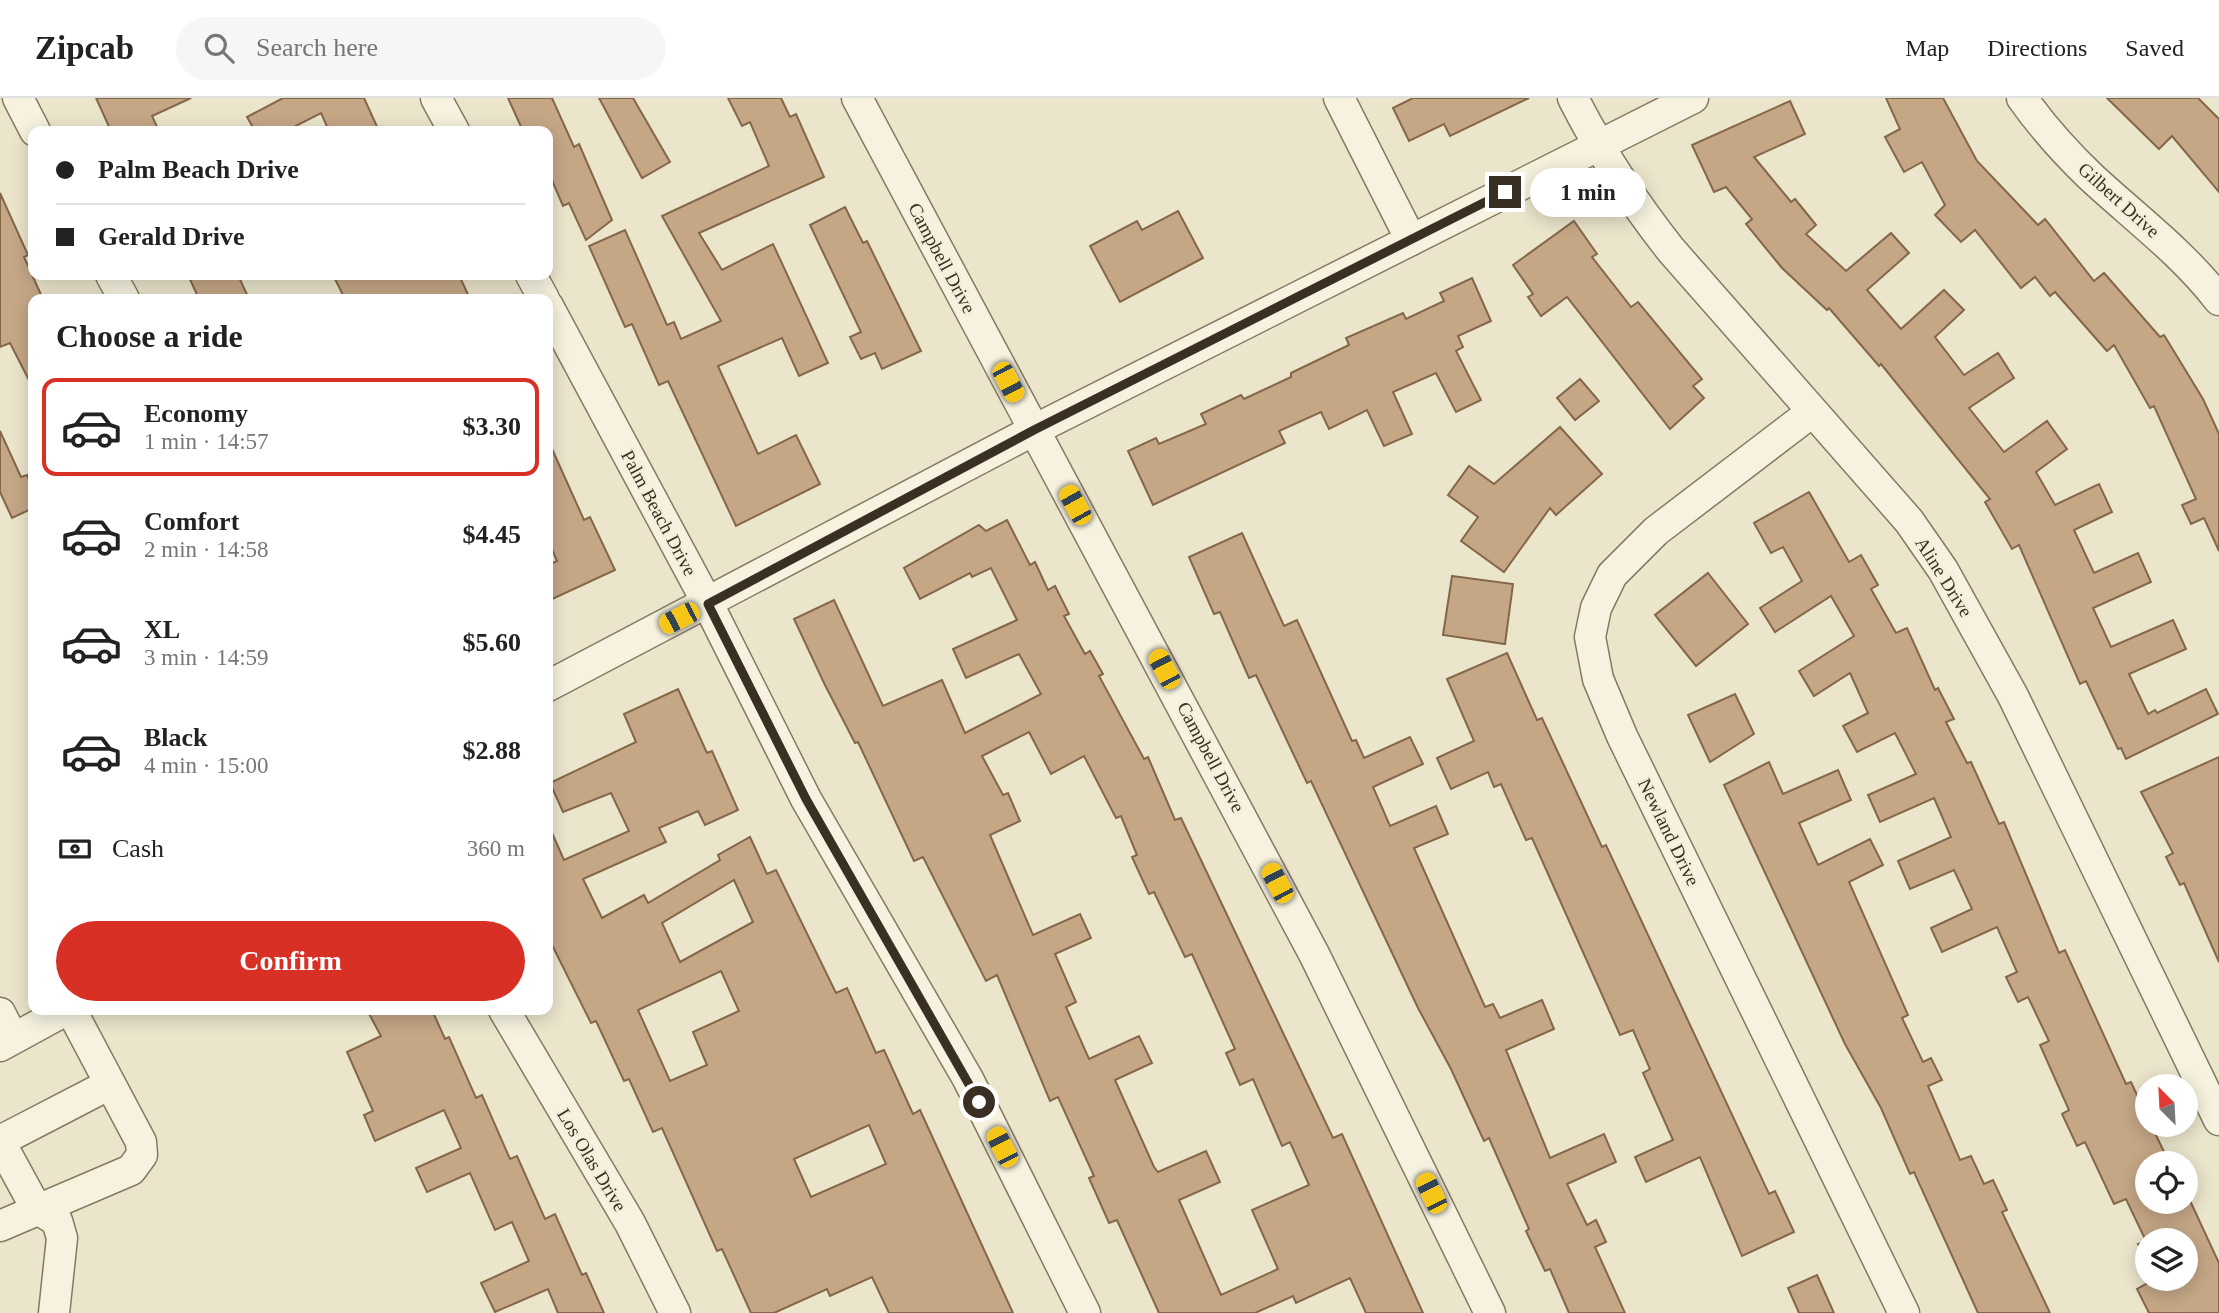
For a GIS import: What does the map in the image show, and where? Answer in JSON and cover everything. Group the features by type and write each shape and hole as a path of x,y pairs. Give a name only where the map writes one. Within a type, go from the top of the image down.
{"street":[{"path":"18,98 32,126"},
{"path":"436,98 451,126"},
{"name":"Campbell Drive","path":"857,98 1314,954 1490,1313"},
{"path":"1339,98 1410,240"},
{"name":"Aline Drive","path":"1573,98 1597,146 1635,204 1671,250 1909,521 1943,570 2013,696 2219,1120"},
{"path":"553,683 1034,430 1693,98"},
{"name":"Gilbert Drive","path":"2022,98 2042,125 2089,175 2173,248 2219,300"},
{"name":"Palm Beach Drive","path":"553,315 708,604 806,799 968,1079 1085,1313"},
{"name":"Newland Drive","path":"1812,412 1656,531 1612,575 1596,608 1590,637 1598,680 1622,736 1904,1313"},
{"path":"4,1032 51,1015"},
{"path":"0,1226 36,1208 131,1170 142,1155 141,1142 74,1015"},
{"name":"Los Olas Drive","path":"507,1015 630,1223 675,1313"},
{"path":"54,1313 62,1238 57,1221 36,1208 0,1142 110,1084"}],"building":[{"path":"96,98 191,98 152,116 157,126 109,126"},
{"path":"283,98 364,98 377,126 327,126 321,113 296,126 252,126 247,117"},
{"path":"508,98 552,98 574,147 579,144 612,220 586,240 569,203 563,206 553,183 553,126 521,126"},
{"path":"599,98 633,98 670,162 642,178"},
{"path":"728,98 781,98 790,117 796,114 824,177 699,233 722,270 773,244 828,363 799,376 782,338 718,366 758,454 796,435 820,484 736,526 668,381 659,385 632,324 625,327 589,246 625,230 667,325 674,322 681,339 721,321 662,216 769,166 750,122 742,126"},
{"path":"1413,98 1529,98 1450,136 1444,124 1409,141 1393,108"},
{"path":"1886,98 1943,98 1977,161 2038,225 2045,219 2094,281 2104,273 2160,337 2164,335 2203,399 2219,434 2219,551 2204,518 2191,524 2182,505 2196,499 2154,406 2150,408 2114,345 2107,351 2055,292 2050,296 2035,277 2021,288 1975,230 1961,242 1935,215 1945,205 1922,162 1904,172 1885,137 1900,129"},
{"path":"2107,98 2198,98 2219,119 2219,192 2172,136 2159,149"},
{"path":"1790,101 1805,134 1754,157 1791,202 1795,199 1816,225 1806,234 1846,271 1891,233 1909,253 1867,290 1901,329 1944,290 1964,310 1935,337 1964,375 1998,353 2014,378 1969,408 2004,452 2047,421 2067,449 2036,472 2055,505 2099,484 2112,512 2074,530 2094,573 2138,553 2151,582 2093,608 2111,647 2173,620 2186,649 2129,674 2148,714 2155,710 2157,713 2206,689 2218,714 2126,759 2121,748 2118,749 2086,681 2080,684 2019,545 2012,549 1985,502 1990,499 1881,364 1879,366 1829,308 1827,310 1782,268 1746,224 1752,219 1726,187 1714,192 1692,145"},
{"path":"0,193 28,255 24,257 28,266 28,280 34,280 41,294 28,294 28,378 10,343 0,347"},
{"path":"845,207 863,243 867,241 921,351 882,369 875,353 861,359 850,337 861,332 810,225"},
{"path":"1178,211 1203,258 1120,302 1090,246 1137,221 1142,230"},
{"path":"1574,221 1597,254 1592,257 1631,307 1638,302 1702,379 1693,386 1704,398 1670,429 1567,297 1541,316 1528,297 1533,294 1513,265"},
{"path":"1472,278 1491,321 1458,336 1463,347 1456,351 1481,400 1456,412 1436,373 1393,392 1412,434 1384,446 1367,410 1329,429 1321,412 1279,431 1285,443 1153,505 1128,451 1156,438 1159,444 1206,424 1201,414 1241,395 1244,399 1291,377 1291,373 1349,345 1346,338 1403,313 1406,319 1444,301 1440,293"},
{"path":"190,280 240,280 247,294 197,294"},
{"path":"336,280 461,280 468,294 342,294"},
{"path":"1580,379 1599,401 1575,420 1557,398"},
{"path":"1560,427 1602,474 1556,515 1550,508 1504,572 1461,541 1478,517 1448,495 1469,466 1494,484"},
{"path":"0,431 21,477 27,475 28,478 28,510 12,518 0,492"},
{"path":"553,451 584,520 590,517 615,570 553,599 553,563 557,561 553,552"},
{"path":"1809,492 1849,562 1861,555 1878,585 1871,589 1896,633 1907,628 1935,690 1938,688 1954,719 1946,722 1967,763 1971,762 1999,824 2004,822 2059,953 2065,950 2126,1084 2131,1082 2135,1091 2135,1138 2157,1138 2164,1151 2135,1151 2135,1214 2196,1214 2219,1263 2219,1313 2149,1313 2138,1291 2198,1291 2198,1228 2140,1228 2126,1199 2114,1204 2085,1142 2077,1146 2062,1114 2069,1110 2040,1045 2049,1041 2028,997 2018,1002 2006,977 2017,972 1997,927 1942,952 1931,928 1972,909 1954,870 1910,889 1898,861 1951,837 1934,798 1880,822 1868,795 1916,774 1895,733 1857,752 1843,726 1868,713 1850,673 1814,696 1799,671 1854,636 1831,596 1775,632 1760,608 1802,581 1783,547 1771,553 1754,523"},
{"path":"1007,520 1030,565 1035,562 1048,590 1055,586 1069,614 1064,616 1085,654 1090,651 1103,674 1099,676 1144,759 1148,757 1175,820 1181,818 1333,1138 1342,1134 1423,1313 1366,1313 1350,1278 1296,1303 1293,1296 1255,1313 1159,1313 1117,1220 1109,1223 1089,1178 1094,1176 1058,1097 1050,1101 997,975 986,981 923,857 914,861 858,742 855,743 794,619 834,600 883,706 942,680 965,733 1041,694 1019,654 966,678 953,649 1017,620 991,568 972,577 970,573 920,599 904,568 979,525 986,531","holes":["1029,732 1051,774 1084,756 1116,818 1121,816 1137,855 1132,857 1149,894 1154,892 1185,957 1192,954 1235,1049 1226,1053 1240,1085 1253,1079 1282,1146 1290,1142 1309,1185 1252,1210 1278,1269 1221,1295 1179,1200 1220,1182 1206,1151 1158,1172 1154,1167 1115,1080 1152,1063 1139,1036 1089,1059 1066,1007 1076,1002 1055,954 1091,938 1080,914 1033,935 990,835 1020,821 1008,793 1003,795 982,756"]},
{"path":"1242,533 1284,626 1297,620 1352,741 1356,740 1364,758 1410,737 1423,764 1373,787 1390,826 1436,806 1448,834 1414,848 1485,1007 1493,1004 1500,1018 1542,1000 1554,1029 1506,1050 1550,1158 1604,1134 1616,1162 1567,1184 1587,1225 1596,1220 1606,1242 1595,1247 1625,1313 1569,1313 1550,1269 1545,1271 1526,1231 1529,1229 1489,1138 1484,1141 1311,781 1307,783 1256,675 1249,678 1220,612 1214,614 1189,557"},
{"path":"1708,573 1748,624 1696,666 1655,615"},
{"path":"1452,576 1513,584 1505,644 1443,635"},
{"path":"1507,653 1537,720 1542,718 1602,847 1606,845 1769,1194 1775,1191 1794,1232 1742,1256 1700,1157 1646,1182 1635,1157 1673,1140 1643,1073 1650,1069 1633,1030 1620,1035 1532,838 1526,840 1501,784 1494,787 1488,772 1451,789 1437,758 1474,741 1447,679"},
{"path":"678,689 707,753 712,751 738,810 705,825 698,811 659,828 666,842 583,879 602,918 644,895 648,903 720,860 718,855 750,837 767,874 776,870 836,993 847,988 876,1053 884,1050 913,1114 920,1110 1013,1313 889,1313 872,1277 830,1296 827,1289 774,1313 751,1313 722,1249 717,1251 662,1128 653,1132 629,1079 624,1081 596,1021 591,1023 553,947 553,835 564,860 629,831 611,793 563,812 553,790 553,782 636,742 624,714","holes":["734,880 753,922 680,962 662,923","721,971 739,1011 693,1032 707,1065 670,1081 638,1010","869,1125 886,1164 811,1197 794,1159"]},
{"path":"1735,694 1754,734 1710,762 1688,715"},
{"path":"2219,757 2219,962 2184,883 2180,885 2166,857 2173,853 2141,792"},
{"path":"1769,762 1783,794 1838,770 1851,800 1799,823 1818,865 1870,839 1883,865 1849,882 1908,1015 1902,1018 1923,1062 1931,1058 1942,1080 1928,1086 1960,1160 1971,1156 1984,1184 1993,1180 2007,1210 2002,1212 2050,1313 1978,1313 1914,1172 1910,1174 1881,1108 1845,1044 1724,785"},
{"path":"370,1015 434,1015 445,1039 449,1037 476,1098 482,1095 510,1159 517,1156 545,1219 555,1214 582,1275 586,1273 604,1313 558,1313 548,1289 495,1312 481,1283 529,1261 512,1222 495,1230 470,1173 427,1192 416,1168 461,1148 444,1110 375,1141 364,1115 373,1111 347,1052 381,1036"},
{"path":"1817,1275 1834,1313 1799,1313 1788,1288"}],"route":[{"path":"979,1102 806,799 708,604 1034,430 1505,192"}]}
